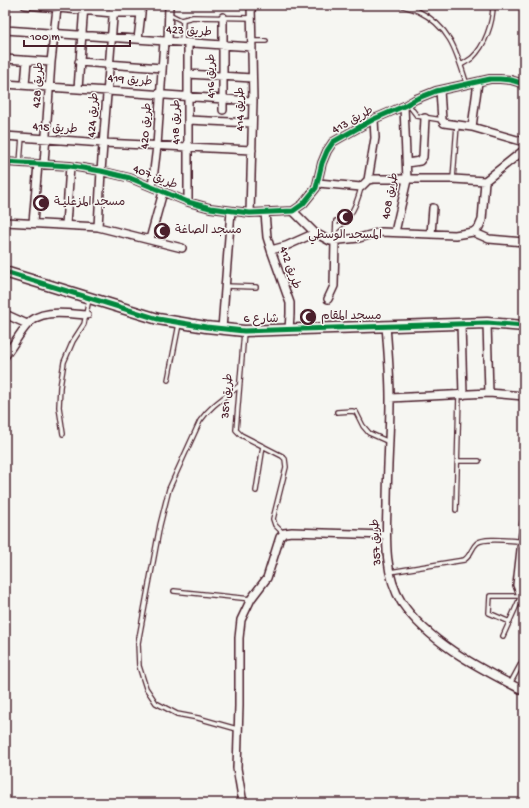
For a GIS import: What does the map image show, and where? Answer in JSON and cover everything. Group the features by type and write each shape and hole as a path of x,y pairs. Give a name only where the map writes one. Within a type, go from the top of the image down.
{"street":[{"path":"5,23 6,5"},
{"path":"25,5 83,8 113,13 141,9 138,39"},
{"name":"طريق 424","path":"98,227 110,37 114,5"},
{"name":"طريق 420","path":"152,187 169,5"},
{"name":"طريق 414","path":"250,212 253,101 251,5"},
{"name":"طريق 428","path":"41,164 46,139 51,62 59,7"},
{"path":"78,88 83,8"},
{"name":"طريق 416","path":"223,18 223,110"},
{"name":"طريق 423","path":"5,30 223,45 252,44"},
{"name":"طريق 418","path":"185,42 188,74 188,202"},
{"path":"5,59 51,62"},
{"path":"25,85 27,61"},
{"path":"79,62 162,68"},
{"path":"188,74 252,78"},
{"name":"طريق 413","path":"293,211 303,204 316,188 322,163 333,142 374,119 416,99 440,90 500,79 511,80 524,84"},
{"path":"472,127 478,82"},
{"name":"طريق 419","path":"5,84 107,90 188,98 253,101"},
{"path":"440,90 442,120 444,123 472,127 524,142"},
{"name":"طريق 408","path":"395,232 407,180 406,105"},
{"name":"طريق 408","path":"407,163 420,161 423,157 425,118"},
{"path":"368,180 375,138 374,119"},
{"path":"188,120 252,123"},
{"name":"طريق 415","path":"5,136 103,143 252,150"},
{"path":"318,183 361,186 368,180 374,179 453,179 485,181 524,150"},
{"name":"طريق 407","path":"5,162 70,166 101,171 130,178 188,202 210,208 250,212"},
{"path":"33,223 41,164"},
{"path":"66,225 70,166"},
{"path":"250,212 265,213 293,211 315,233 330,241 359,238 381,232 455,235 473,232 480,227 482,220 485,181"},
{"path":"150,239 162,192"},
{"path":"431,234 433,208"},
{"path":"222,329 230,211"},
{"name":"طريق 412","path":"265,213 267,237 270,250 290,303 289,330"},
{"path":"5,222 98,227 182,248"},
{"path":"473,232 489,239 524,242"},
{"path":"270,250 286,246 315,233"},
{"path":"328,299 334,286 335,241"},
{"name":"شارع 6","path":"5,272 158,319 222,329 244,331 289,330 487,323 524,326"},
{"path":"5,314 27,324"},
{"path":"5,356 27,324 39,316 46,314 87,315"},
{"path":"487,323 489,393"},
{"path":"461,395 462,324"},
{"name":"طريق 357","path":"386,326 390,398 386,535 393,586 412,616 440,642 485,671 524,692"},
{"path":"390,398 489,393 524,396"},
{"path":"523,597 517,584 524,524"},
{"path":"243,803 237,768 237,729 239,706 238,638 241,620 251,599 267,578 280,537 284,533 292,532 386,535"}],"lane":[{"path":"400,5 417,10 440,26 448,36 456,51 467,85"},
{"path":"461,66 472,58 481,47 492,19 493,5"},
{"path":"169,14 183,20 193,17 252,18"},
{"path":"183,20 185,42"},
{"path":"252,44 266,41"},
{"path":"406,105 417,116 442,120"},
{"path":"453,179 456,125"},
{"path":"20,163 22,137"},
{"path":"336,229 347,220 352,213 356,205 361,186"},
{"path":"335,241 336,221"},
{"path":"225,286 256,287"},
{"path":"63,434 59,407 60,387 64,362 73,341 84,324 90,298"},
{"path":"168,380 179,323"},
{"name":"طريق 351","path":"244,331 236,430 241,435 263,446"},
{"path":"237,729 198,718 177,714 156,703 146,688 139,666 138,643 156,540 169,489 200,421 211,408 239,386"},
{"path":"456,510 461,395"},
{"path":"337,412 354,411 369,434 389,442"},
{"path":"256,491 263,446 282,456 286,463 273,519 275,525 284,533"},
{"path":"458,461 479,461"},
{"path":"390,572 464,560 468,557 476,544 483,540 521,541"},
{"path":"174,591 251,599"},
{"path":"503,636 523,597 489,597 490,614 510,622"},
{"path":"510,684 524,658"}],"cycle path":[{"path":"5,162 70,166 101,171 130,178 188,202 210,208 250,213 293,211 303,204 316,188 322,163 333,142 374,119 436,91 490,79 511,80 524,84"},
{"path":"5,272 158,319 206,327 244,331 487,323 524,326"}],"place":[{"name":"مسجد المزعليـة","path":"41,203"},
{"name":"المسجد الوسطي","path":"345,217"},
{"name":"مسجد الصاغة","path":"162,231"},
{"name":"مسجد المقام","path":"308,317"}]}
